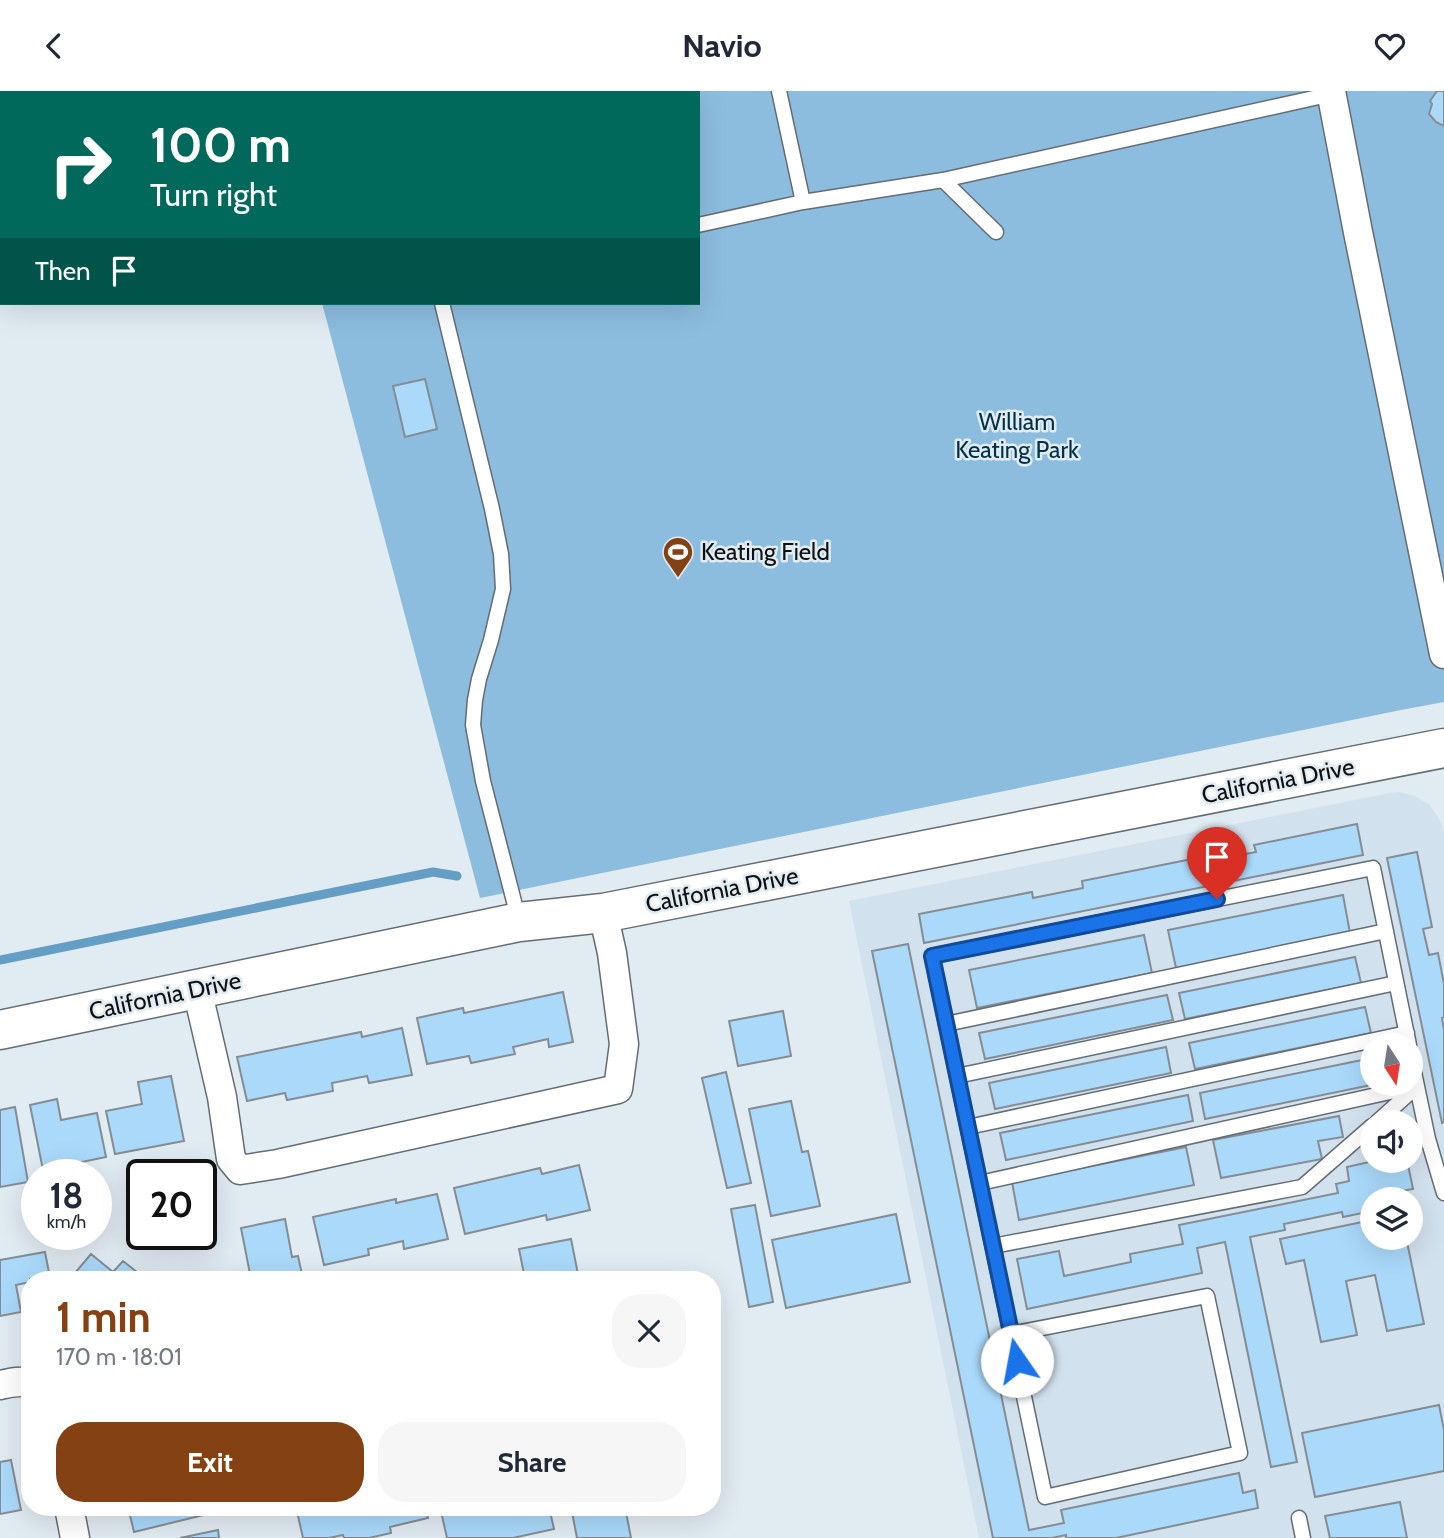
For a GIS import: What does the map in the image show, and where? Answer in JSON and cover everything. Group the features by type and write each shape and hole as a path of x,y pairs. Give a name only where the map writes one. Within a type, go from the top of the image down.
{"street":[{"path":"1331,92 1444,654"},
{"name":"California Drive","path":"0,1030 519,922 603,913 1444,748"},
{"path":"197,989 222,1097 231,1160 240,1170 278,1164 618,1089 624,1044 612,953 603,913"},
{"path":"0,1385 21,1381"},
{"path":"71,1516 75,1538"}],"lane":[{"path":"779,91 803,202"},
{"path":"700,225 803,202 943,180 1331,92"},
{"path":"943,180 996,232"},
{"path":"442,305 501,554 503,589 479,679 473,725 483,781 519,922"},
{"path":"1011,1334 1207,1296 1240,1454 1045,1497 932,956 1373,868 1407,1033"},
{"path":"946,1024 1386,931"},
{"path":"957,1076 1396,983"},
{"path":"968,1126 1360,1048"},
{"path":"980,1183 1372,1096"},
{"path":"1390,1110 1406,1096"},
{"path":"1419,1096 1444,1193"},
{"path":"993,1246 1302,1187 1360,1136"},
{"path":"1299,1518 1303,1538"}],"shaded area":[{"path":"1390,793 1415,796 1430,805 1444,832 1444,1538 979,1538 849,901"}],"green space":[{"name":"William Keating Park","path":"700,91 1444,91 1444,702 480,898 323,305 700,305"}],"building":[{"path":"1437,91 1444,91 1444,126 1429,114 1432,104 1430,101"},
{"path":"425,379 437,429 405,437 393,386"},
{"path":"1357,824 1363,855 924,943 919,914 1032,892 1033,898 1083,888 1082,881 1207,856 1208,861 1256,852 1254,845"},
{"path":"1417,852 1432,927 1423,929 1429,955 1438,953 1444,984 1442,1123 1387,858"},
{"path":"1343,895 1350,933 1176,968 1168,930"},
{"path":"1144,935 1152,973 977,1008 969,970"},
{"path":"908,944 1029,1530 1064,1523 1061,1510 1239,1473 1243,1493 1255,1490 1258,1508 1116,1538 1066,1538 1066,1535 1052,1538 993,1538 872,951"},
{"path":"1355,957 1361,983 1185,1019 1179,993"},
{"path":"563,992 573,1042 549,1047 548,1039 513,1047 515,1054 471,1063 469,1056 427,1064 417,1018 463,1008 464,1013"},
{"path":"1167,995 1173,1020 985,1059 979,1033"},
{"path":"1365,1007 1371,1033 1360,1033 1360,1035 1195,1069 1189,1043"},
{"path":"783,1011 791,1056 738,1066 729,1021"},
{"path":"402,1028 412,1075 369,1083 367,1076 332,1083 333,1091 287,1100 285,1093 247,1101 237,1057 361,1032 362,1037"},
{"path":"1166,1047 1171,1073 995,1109 989,1083"},
{"path":"1360,1060 1360,1087 1205,1119 1200,1093"},
{"path":"726,1072 751,1183 727,1188 702,1078"},
{"path":"171,1076 184,1141 115,1154 106,1111 142,1104 138,1082"},
{"path":"1188,1095 1193,1121 1006,1160 1000,1133"},
{"path":"57,1099 61,1120 97,1113 106,1157 41,1159 30,1105"},
{"path":"791,1101 802,1152 808,1151 820,1206 771,1216 749,1109"},
{"path":"15,1107 24,1159 21,1159 21,1183 0,1187 0,1110"},
{"path":"1339,1116 1343,1137 1318,1141 1322,1159 1221,1178 1213,1140"},
{"path":"1186,1147 1194,1185 1019,1220 1012,1182"},
{"path":"1360,1164 1360,1173 1410,1173 1413,1187 1360,1187 1360,1213 1343,1217 1342,1212 1284,1224 1285,1230 1250,1237 1297,1462 1271,1467 1225,1242 1197,1248 1202,1273 1027,1309 1017,1259 1059,1251 1064,1276 1131,1262 1130,1254 1183,1244 1179,1225 1338,1193 1336,1184 1349,1181 1347,1167"},
{"path":"579,1165 590,1210 547,1220 546,1215 465,1234 454,1188 540,1168 542,1174"},
{"path":"437,1194 448,1239 404,1249 403,1241 368,1249 369,1255 324,1265 313,1217 396,1199 396,1203"},
{"path":"755,1205 773,1302 749,1307 731,1209"},
{"path":"896,1214 910,1282 786,1308 772,1240"},
{"path":"285,1219 292,1257 298,1256 301,1271 249,1271 241,1228"},
{"path":"1360,1222 1360,1250 1409,1250 1424,1324 1387,1331 1375,1275 1346,1281 1357,1335 1321,1342 1304,1260 1286,1264 1280,1239"},
{"path":"571,1239 577,1271 523,1271 519,1249"},
{"path":"45,1252 49,1271 21,1271 21,1284 16,1285 21,1312 0,1316 0,1260"},
{"path":"91,1254 112,1271 77,1271"},
{"path":"123,1261 136,1271 114,1271"},
{"path":"1439,1405 1444,1430 1444,1471 1315,1497 1302,1433"},
{"path":"11,1460 21,1510 0,1514 0,1462"},
{"path":"1400,1502 1407,1538 1330,1538 1325,1516"},
{"path":"130,1516 200,1516 134,1532"},
{"path":"298,1516 428,1518 390,1527 391,1533 369,1538 344,1538 343,1535 303,1538"},
{"path":"442,1516 551,1516 554,1529 513,1538 447,1538"},
{"path":"573,1516 627,1516 631,1538 577,1538"},
{"path":"218,1530 219,1538 180,1538"}],"waterway":[{"path":"0,960 433,872 457,876"}],"place":[{"name":"Keating Field","path":"678,579"}],"route":[{"path":"1017,1361 932,956 1217,899"}]}
